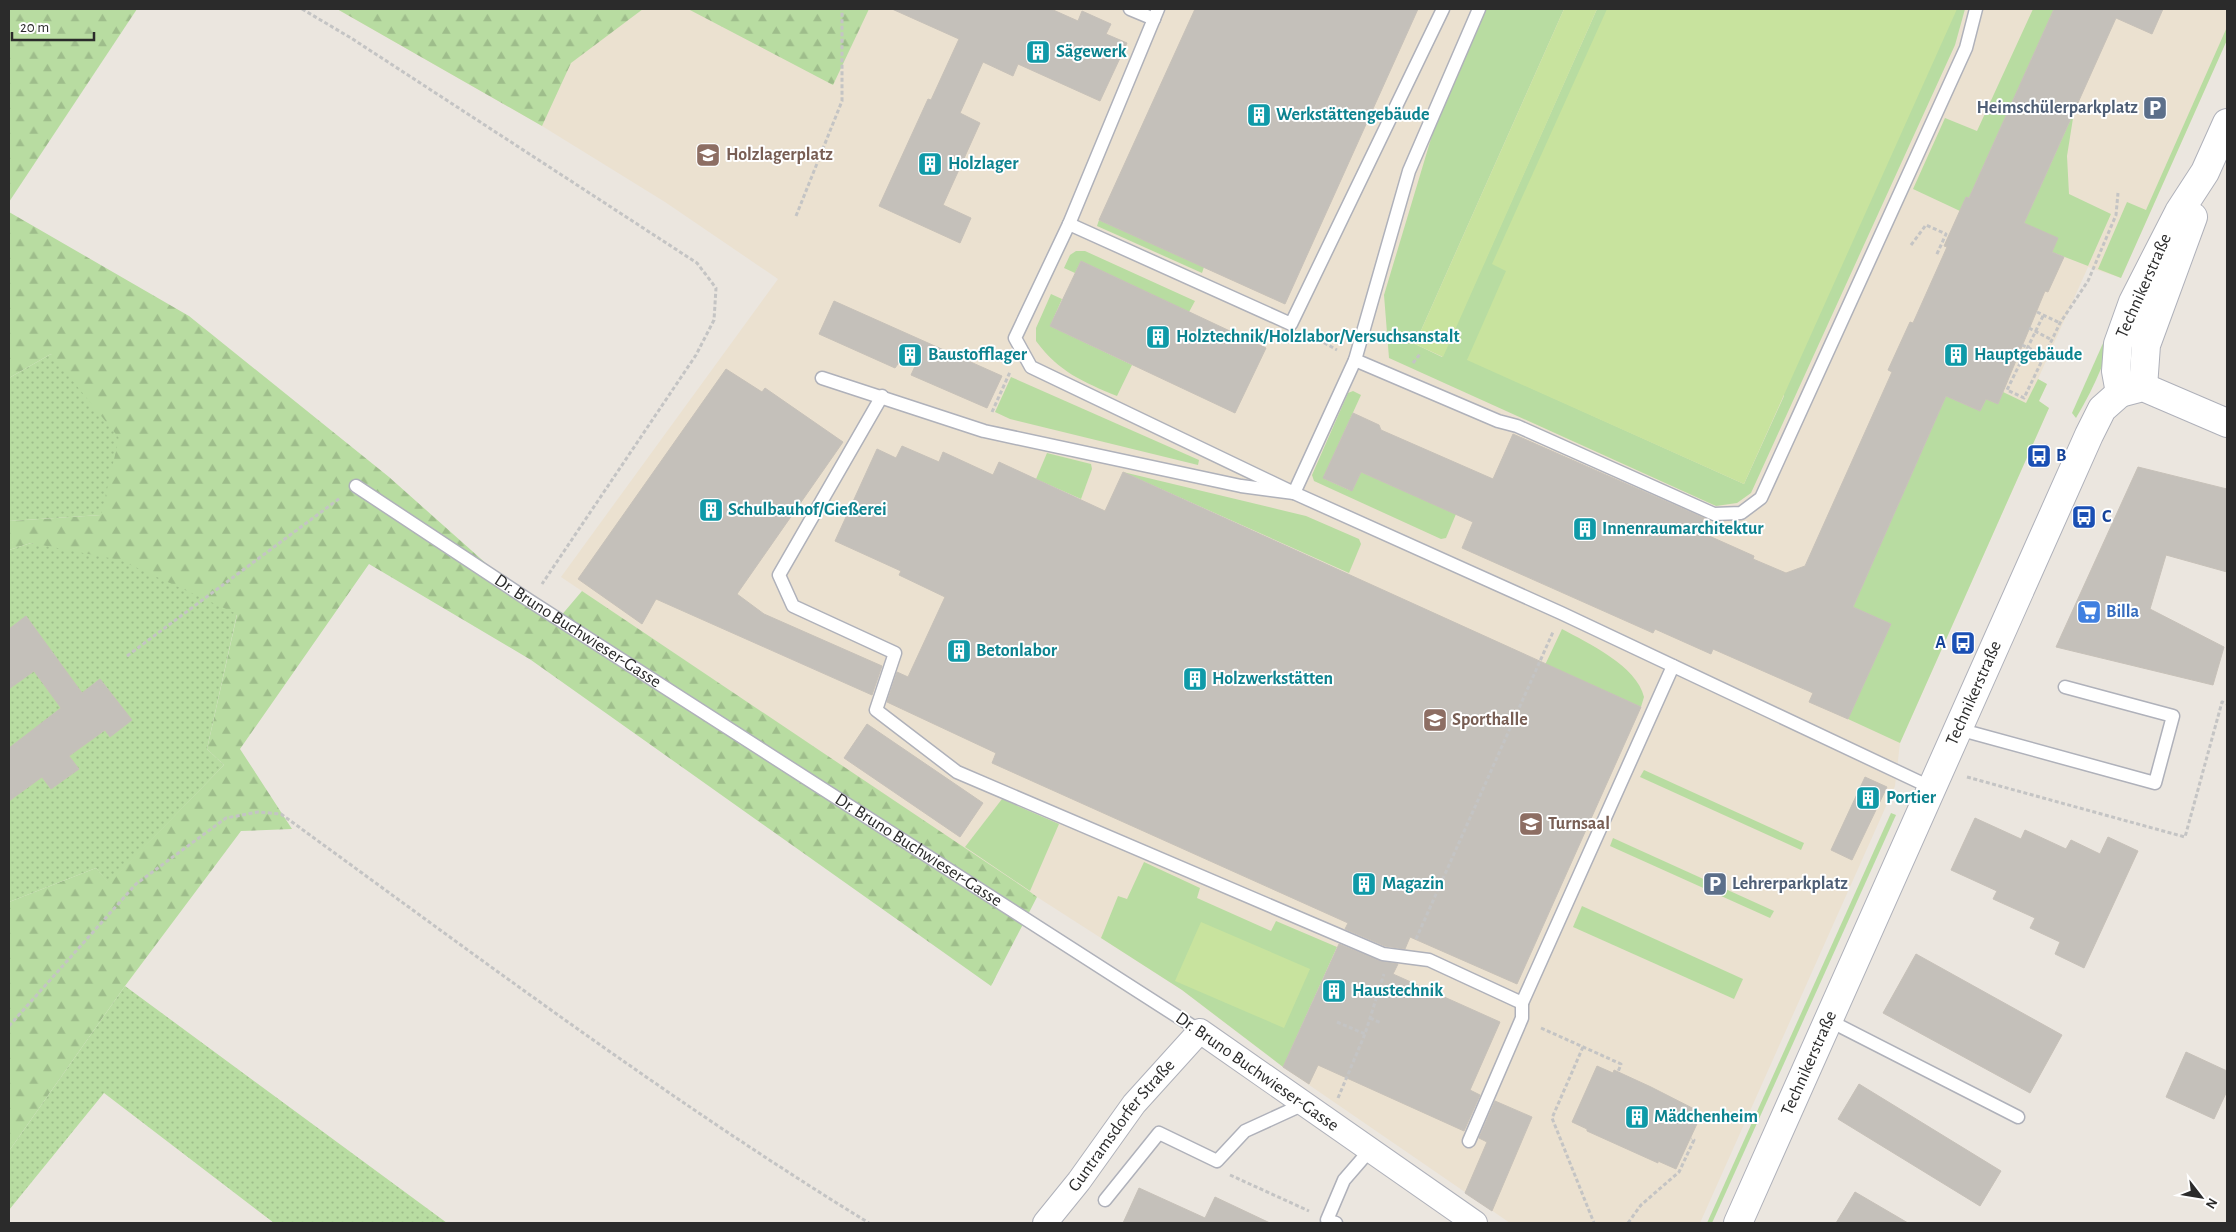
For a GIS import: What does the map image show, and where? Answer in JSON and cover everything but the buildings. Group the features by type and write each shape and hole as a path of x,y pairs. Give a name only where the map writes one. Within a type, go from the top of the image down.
{"street":[{"name":"Technikerstraße","path":"1738,1223 2090,434 2102,409 2132,390 2116,371 2118,344 2133,302 2178,212 2205,172 2227,123"},
{"path":"2132,390 2227,423"},
{"name":"Dr. Bruno Buchwieser-Gasse","path":"1200,1032 1475,1223"},
{"name":"Guntramsdorfer Straße","path":"1045,1223 1079,1181 1134,1104 1200,1032"}],"lane":[{"path":"1130,9 1156,14 1069,224 1015,338 1031,367 1294,493 1561,613 1932,788"},
{"path":"1069,224 1291,324 1443,9"},
{"path":"1294,493 1355,360 1409,171 1479,9"},
{"path":"1355,360 1498,421 1517,426 1714,514 1741,513 1761,498 1966,48 1976,9"},
{"path":"822,378 882,396 984,431 1241,486 1294,493"},
{"path":"882,396 779,575 793,606 895,653 876,710 957,772 1383,954 1429,960 1522,1003"},
{"name":"Dr. Bruno Buchwieser-Gasse","path":"356,486 530,601 1200,1032"},
{"path":"1469,1141 1522,1019 1522,1003 1673,666"},
{"path":"1958,729 2155,783 2174,716 2065,687"},
{"path":"1828,1020 2018,1117"},
{"path":"1105,1200 1159,1133 1216,1161 1245,1131 1304,1104"},
{"path":"1332,1221 1344,1180 1370,1150"}],"path":[{"path":"302,9 351,38 697,262 716,288 714,320 696,355 530,601"},
{"path":"796,216 842,102 842,9"},
{"path":"2043,316 2007,390 2024,398 2060,323 2088,281 2116,215 2118,193"},
{"path":"1911,245 1926,225 1946,234 1936,256"},
{"path":"2037,312 2060,323"},
{"path":"1291,324 1355,360"},
{"path":"2029,328 2052,340"},
{"path":"2022,345 2044,355"},
{"path":"992,410 1007,376"},
{"path":"127,656 356,486"},
{"path":"1408,956 1561,613"},
{"path":"9,1026 136,884 226,818 258,812 281,814 573,1026 815,1190 869,1223"},
{"path":"1336,1102 1365,1034 1377,989"},
{"path":"1370,1018 1381,1022"},
{"path":"1522,1019 1621,1064 1618,1072"},
{"path":"1337,1022 1365,1034"},
{"path":"1583,1047 1552,1118 1594,1223"},
{"path":"1628,1223 1642,1205 1679,1172 1694,1140 1691,1138"},
{"path":"1216,1161 1221,1171 1332,1221"}],"shaded area":[{"path":"337,9 2227,9 2227,40 2121,278 2088,267 2038,379 2047,384 2039,401 2049,408 1900,743 1895,786 1700,1223 1510,1223 1283,1067 1182,990 1037,897 561,577 778,279 665,202 542,126"}],"green space":[{"path":"9,9 137,9 9,202"},
{"path":"337,9 643,9 571,63 542,126"},
{"path":"688,9 869,9 833,85"},
{"path":"1486,9 1564,9 1415,344 1442,357 1597,9 1965,9 1955,45 1751,493 1737,503 1716,506 1389,358 1384,295 1433,132","holes":["1467,359 1784,395 1744,484"]},
{"path":"1564,9 1597,9 1443,357 1415,344"},
{"path":"1607,9 1957,9 1744,484 1467,360 1506,271 1492,264"},
{"path":"2033,9 2054,9 1969,198 1966,197 1960,211 1913,189 1945,118 1977,131"},
{"path":"2227,27 2227,40 2121,278 2098,269 2127,202 2146,210"},
{"path":"2074,112 2067,156 2069,194 2111,214 2088,266 2052,252 2024,223"},
{"path":"9,212 189,316 389,477 554,624 582,591 1037,897 991,986 531,660 369,564 240,749 292,829 241,831 125,986 9,1151 9,902 96,868 109,883 224,765 207,749 237,615 31,543 9,550 9,521 101,515 51,354 9,378"},
{"path":"1099,220 1204,267 1202,273 1097,226"},
{"path":"1076,251 1085,251 1195,301 1189,312 1081,261 1075,273 1064,268 1070,255"},
{"path":"1051,294 1062,299 1050,326 1132,365 1117,396 1072,375 1054,361 1036,341 1036,328"},
{"path":"2116,314 2114,328 2101,368 2076,418 2072,413"},
{"path":"51,354 119,438 101,515 9,521 9,378"},
{"path":"1011,377 1199,460 1198,465 1010,419 995,412"},
{"path":"2038,379 2047,384 2039,401 2049,408 1900,743 1848,719 1891,624 1853,607 1946,396 1980,411 1986,399 1998,404 2003,392 2026,403"},
{"path":"1353,391 1361,395 1324,476 1325,479 1349,490 1353,489 1361,472 1456,514 1446,538 1441,539 1314,481 1312,475 1348,393"},
{"path":"1047,453 1091,464 1092,469 1081,499 1036,479"},
{"path":"1123,472 1306,516 1359,539 1361,544 1349,573"},
{"path":"31,543 120,560 237,614 207,749 224,765 109,884 96,868 9,902 9,550"},
{"path":"1562,629 1598,648 1632,675 1640,686 1644,697 1641,707 1545,665"},
{"path":"1644,770 1804,843 1801,850 1640,777"},
{"path":"1002,799 1059,824 1030,891 965,847"},
{"path":"1891,813 1896,815 1712,1223 1707,1223"},
{"path":"1613,838 1774,911 1770,918 1610,846"},
{"path":"1144,862 1200,888 1197,898 1271,931 1276,921 1337,947 1283,1067 1182,990 1101,938 1118,896 1127,899"},
{"path":"1582,906 1743,979 1734,999 1573,927"},
{"path":"1201,922 1310,969 1284,1028 1175,981"},
{"path":"125,986 447,1223 274,1223 104,1093 9,1210 9,1151"}],"place":[{"name":"Sägewerk","path":"1038,52"},
{"name":"Heimschülerparkplatz","path":"2155,108"},
{"name":"Werkstättengebäude","path":"1259,115"},
{"name":"Holzlagerplatz","path":"708,155"},
{"name":"Holzlager","path":"930,164"},
{"name":"Holztechnik/Holzlabor/Versuchsanstalt","path":"1158,337"},
{"name":"Baustofflager","path":"910,355"},
{"name":"Hauptgebäude","path":"1956,355"},
{"name":"B","path":"2039,456"},
{"name":"Schulbauhof/Gießerei","path":"711,510"},
{"name":"C","path":"2084,517"},
{"name":"Innenraumarchitektur","path":"1585,529"},
{"name":"Billa","path":"2089,612"},
{"name":"A","path":"1963,643"},
{"name":"Betonlabor","path":"959,651"},
{"name":"Holzwerkstätten","path":"1195,679"},
{"name":"Sporthalle","path":"1435,720"},
{"name":"Portier","path":"1868,798"},
{"name":"Turnsaal","path":"1531,824"},
{"name":"Magazin","path":"1364,884"},
{"name":"Lehrerparkplatz","path":"1715,884"},
{"name":"Haustechnik","path":"1334,991"},
{"name":"Mädchenheim","path":"1637,1117"}]}
